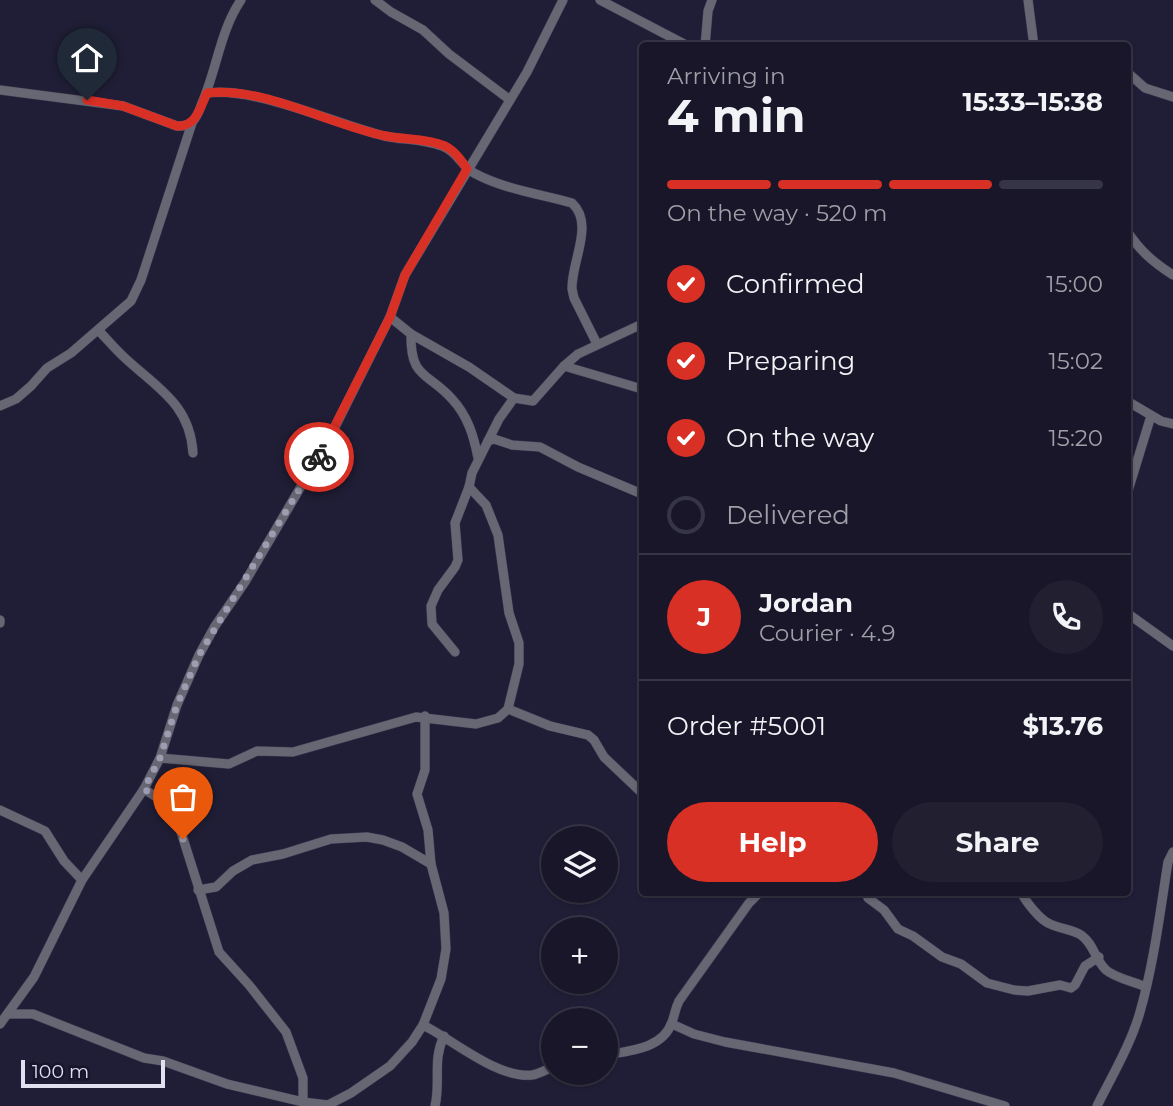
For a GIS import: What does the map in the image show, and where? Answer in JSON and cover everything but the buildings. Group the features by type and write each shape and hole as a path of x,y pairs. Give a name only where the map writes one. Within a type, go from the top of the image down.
{"street":[{"path":"0,406 16,400 47,368 71,353 131,301 141,280 192,123 207,93 227,24 241,0"},
{"path":"375,0 423,30 449,54 510,100"},
{"path":"0,1024 34,977 82,880 144,789 160,758 177,705 199,655 330,437 390,317 405,275 510,100 563,0"},
{"path":"600,0 680,42"},
{"path":"705,42 708,11 712,0"},
{"path":"1028,0 1034,42"},
{"path":"1131,76 1145,88 1173,97"},
{"path":"0,90 123,106 177,126 192,123"},
{"path":"207,93 238,93 385,136 427,141 445,147 458,156 467,169 496,182 572,203 578,208 582,220 572,289 597,344"},
{"path":"1131,237 1151,261 1173,275"},
{"path":"390,317 411,334 469,367 514,398 533,401 578,354 639,325"},
{"path":"98,330 124,357 172,398 192,434 193,453"},
{"path":"411,334 412,360 428,380 452,399 472,431 478,458"},
{"path":"564,366 639,388"},
{"path":"454,652 432,624 431,606 458,560 455,523 470,487 472,473 499,419 514,398"},
{"path":"1131,403 1173,424"},
{"path":"1131,482 1152,416"},
{"path":"488,441 494,439 512,445 540,447 578,467 639,493"},
{"path":"160,758 229,764 257,751 293,752 425,716 477,724 498,718 508,709 519,664 519,643 509,613 498,535 485,505 478,493 470,487"},
{"path":"1131,616 1173,646"},
{"path":"508,709 550,726 588,735 604,757 639,790"},
{"path":"9,1014 33,1014 144,1058 163,1061 227,1084 328,1106 390,1066 423,1025 441,979 446,949 444,913 431,864 428,830 417,794 425,769 425,716"},
{"path":"144,789 175,813 219,952 286,1032 303,1078 303,1102"},
{"path":"0,810 45,831 64,861 82,880"},
{"path":"198,890 216,887 233,871 252,860 283,854 331,839 367,837 383,840 402,847 431,864"},
{"path":"1097,1106 1140,1015 1154,954 1168,862 1173,852"},
{"path":"618,1053 647,1047 657,1041 672,1024 673,1011 679,1001 757,896"},
{"path":"867,896 884,910 898,929 913,936 942,957 961,964 987,983 1014,990 1060,985 1071,988 1085,966 1098,957"},
{"path":"1023,896 1049,924 1067,928 1083,937 1093,947 1109,973 1146,987"},
{"path":"1160,910 1173,904"},
{"path":"672,1024 694,1034 724,1042 894,1073 1005,1106"},
{"path":"423,1025 510,1073 533,1075 541,1072"},
{"path":"435,1106 437,1049 444,1036"}],"way so far":[{"path":"183,839 175,813 144,789 160,758 177,705 199,655 319,457"}],"route":[{"path":"87,100 123,106 183,127 192,123 207,93 238,93 385,136 427,141 445,147 458,156 467,169 405,275 390,317 319,457"}]}
